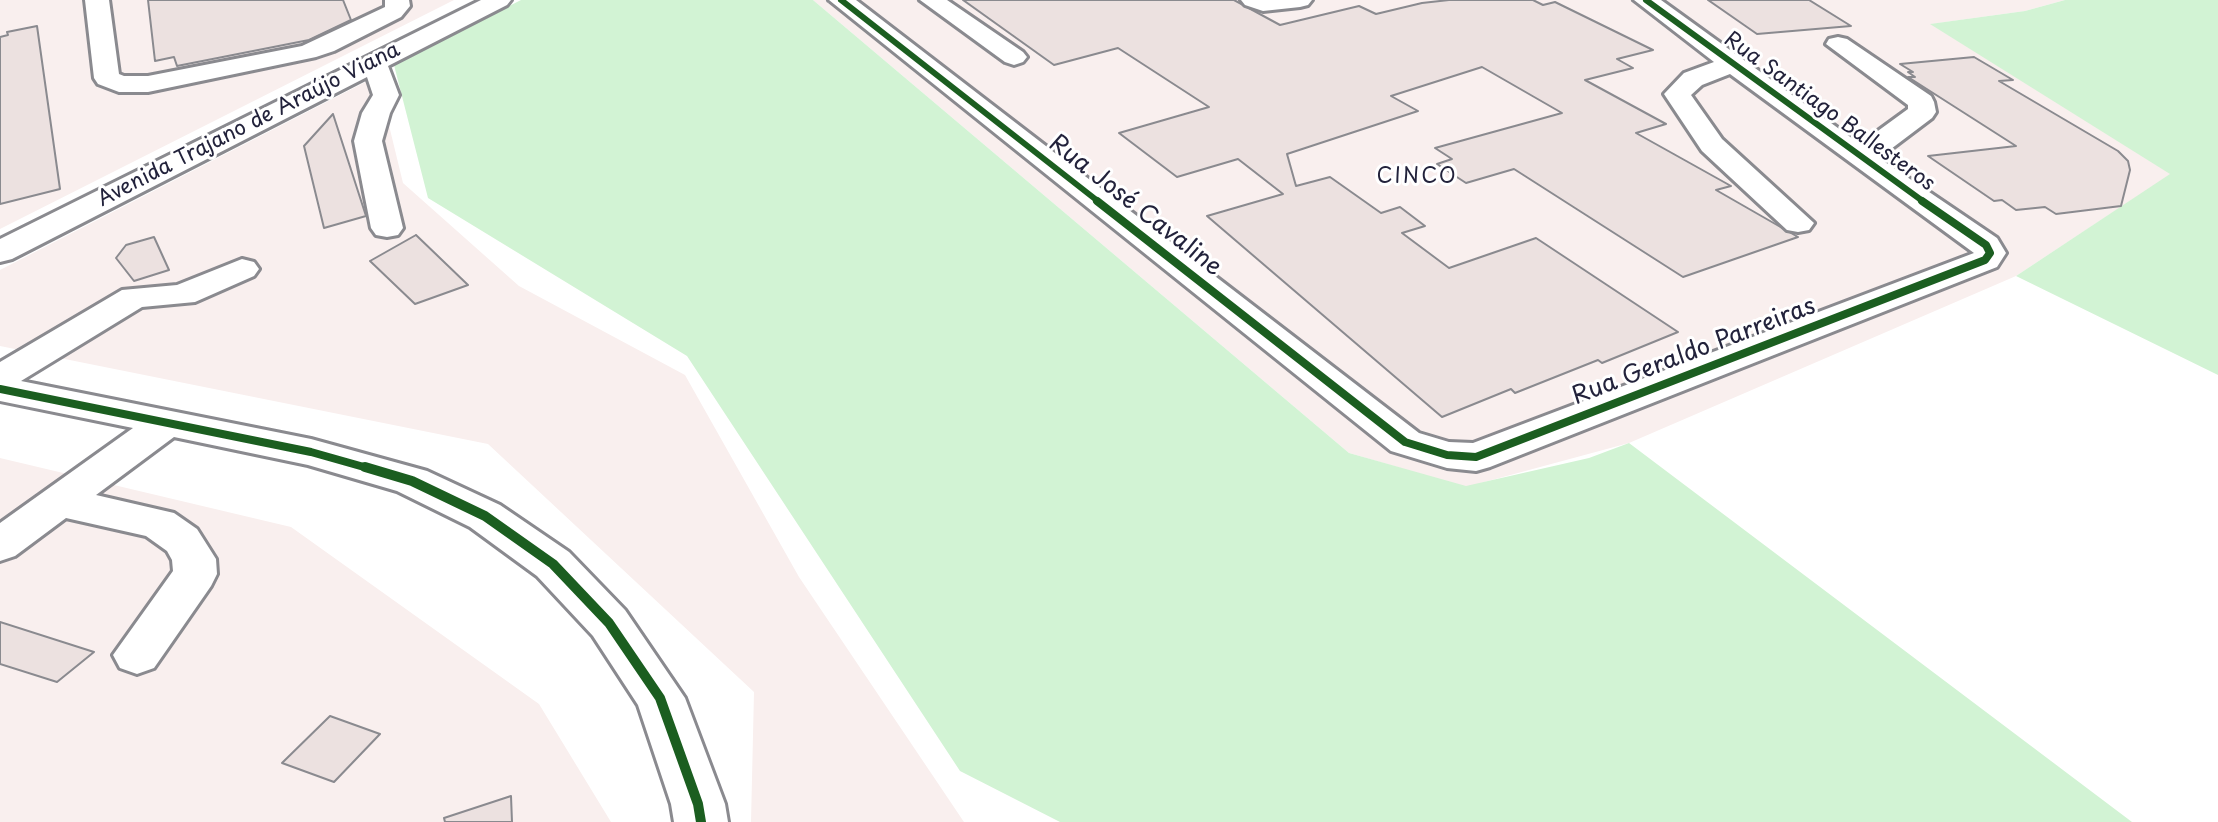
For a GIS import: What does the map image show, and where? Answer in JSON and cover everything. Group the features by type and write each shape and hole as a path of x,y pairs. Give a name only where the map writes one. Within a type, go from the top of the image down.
{"street":[{"path":"97,0 107,78 119,84 148,84 307,52 393,12 398,6 397,0"},
{"name":"Avenida Trajano de Araújo Viana","path":"0,252 499,0"},
{"name":"Rua José Cavaline","path":"841,0 1405,442"},
{"path":"932,0 1014,57"},
{"path":"1253,0 1263,4 1300,0"},
{"name":"Rua Santiago Ballesteros","path":"1646,0 1860,158 1986,245 1990,253"},
{"path":"1838,44 1921,102 1922,112 1860,158"},
{"path":"373,62 384,83 386,95 376,113 368,141 387,228"},
{"path":"1733,64 1693,79 1677,94 1712,145 1798,223"},
{"name":"Rua Geraldo Parreiras","path":"1405,442 1447,455 1476,457 1985,260 1990,253"},
{"path":"0,378 134,297 183,295 242,269"},
{"path":"0,389 311,452 412,481 485,516 553,564 609,623 660,698 698,804 701,822"},
{"path":"0,545 167,424"},
{"path":"59,502 159,524 182,540 194,559 195,574 137,655"}],"shaded area":[{"path":"0,0 454,0 0,229"},
{"path":"813,0 2065,0 2025,11 1931,24 2171,174 2016,276 1629,443 1466,487 1349,453"},
{"path":"377,76 403,183 519,286 685,375 799,577 964,822 751,822 754,692 488,444 0,346 0,270"},
{"path":"0,458 291,527 539,704 611,822 0,822"}],"green space":[{"path":"521,0 813,0 1349,453 1466,486 1589,458 1629,443 2132,822 1060,822 960,771 687,356 428,198 394,65"},
{"path":"2065,0 2218,0 2218,375 2016,276 2170,174 1930,24 2025,11"}],"building":[{"path":"148,0 343,0 351,20 309,40 177,66 174,57 155,61"},
{"path":"963,0 1234,0 1280,25 1359,6 1376,14 1422,3 1449,0 1533,0 1543,5 1555,2 1653,50 1617,59 1633,68 1585,80 1666,124 1636,133 1731,186 1716,190 1798,237 1683,277 1514,169 1466,183 1437,164 1452,159 1435,148 1562,113 1482,67 1391,96 1418,111 1287,154 1296,186 1330,177 1381,213 1400,207 1425,226 1402,233 1449,268 1536,238 1678,332 1602,363 1598,360 1515,393 1511,389 1442,417 1207,216 1283,194 1238,159 1177,177 1119,133 1209,107 1118,48 1054,65"},
{"path":"1708,0 1809,0 1851,26 1757,34"},
{"path":"37,26 60,189 0,204 0,37 8,35 7,32"},
{"path":"1974,57 2013,80 1999,81 2118,151 2128,161 2130,170 2121,206 2056,214 2045,207 2016,210 2002,200 1994,201 1928,156 2016,146 1908,77 1915,77 1908,72 1913,72 1900,64"},
{"path":"333,114 366,216 324,228 304,146"},
{"path":"416,235 468,285 415,304 370,261"},
{"path":"154,237 169,270 134,281 116,258 126,245"},
{"path":"0,622 94,652 57,682 0,664"},
{"path":"330,716 380,734 334,782 282,763"},
{"path":"511,796 512,822 445,822 444,818"}],"cycle path":[{"path":"841,0 1405,442 1447,455 1476,457 1985,260 1990,253 1986,245 1860,158 1646,0"},
{"path":"0,389 311,452 412,481 485,516 553,564 609,623 660,698 698,804 701,822"}],"district":[{"name":"CINCO","path":"1417,177"}]}
